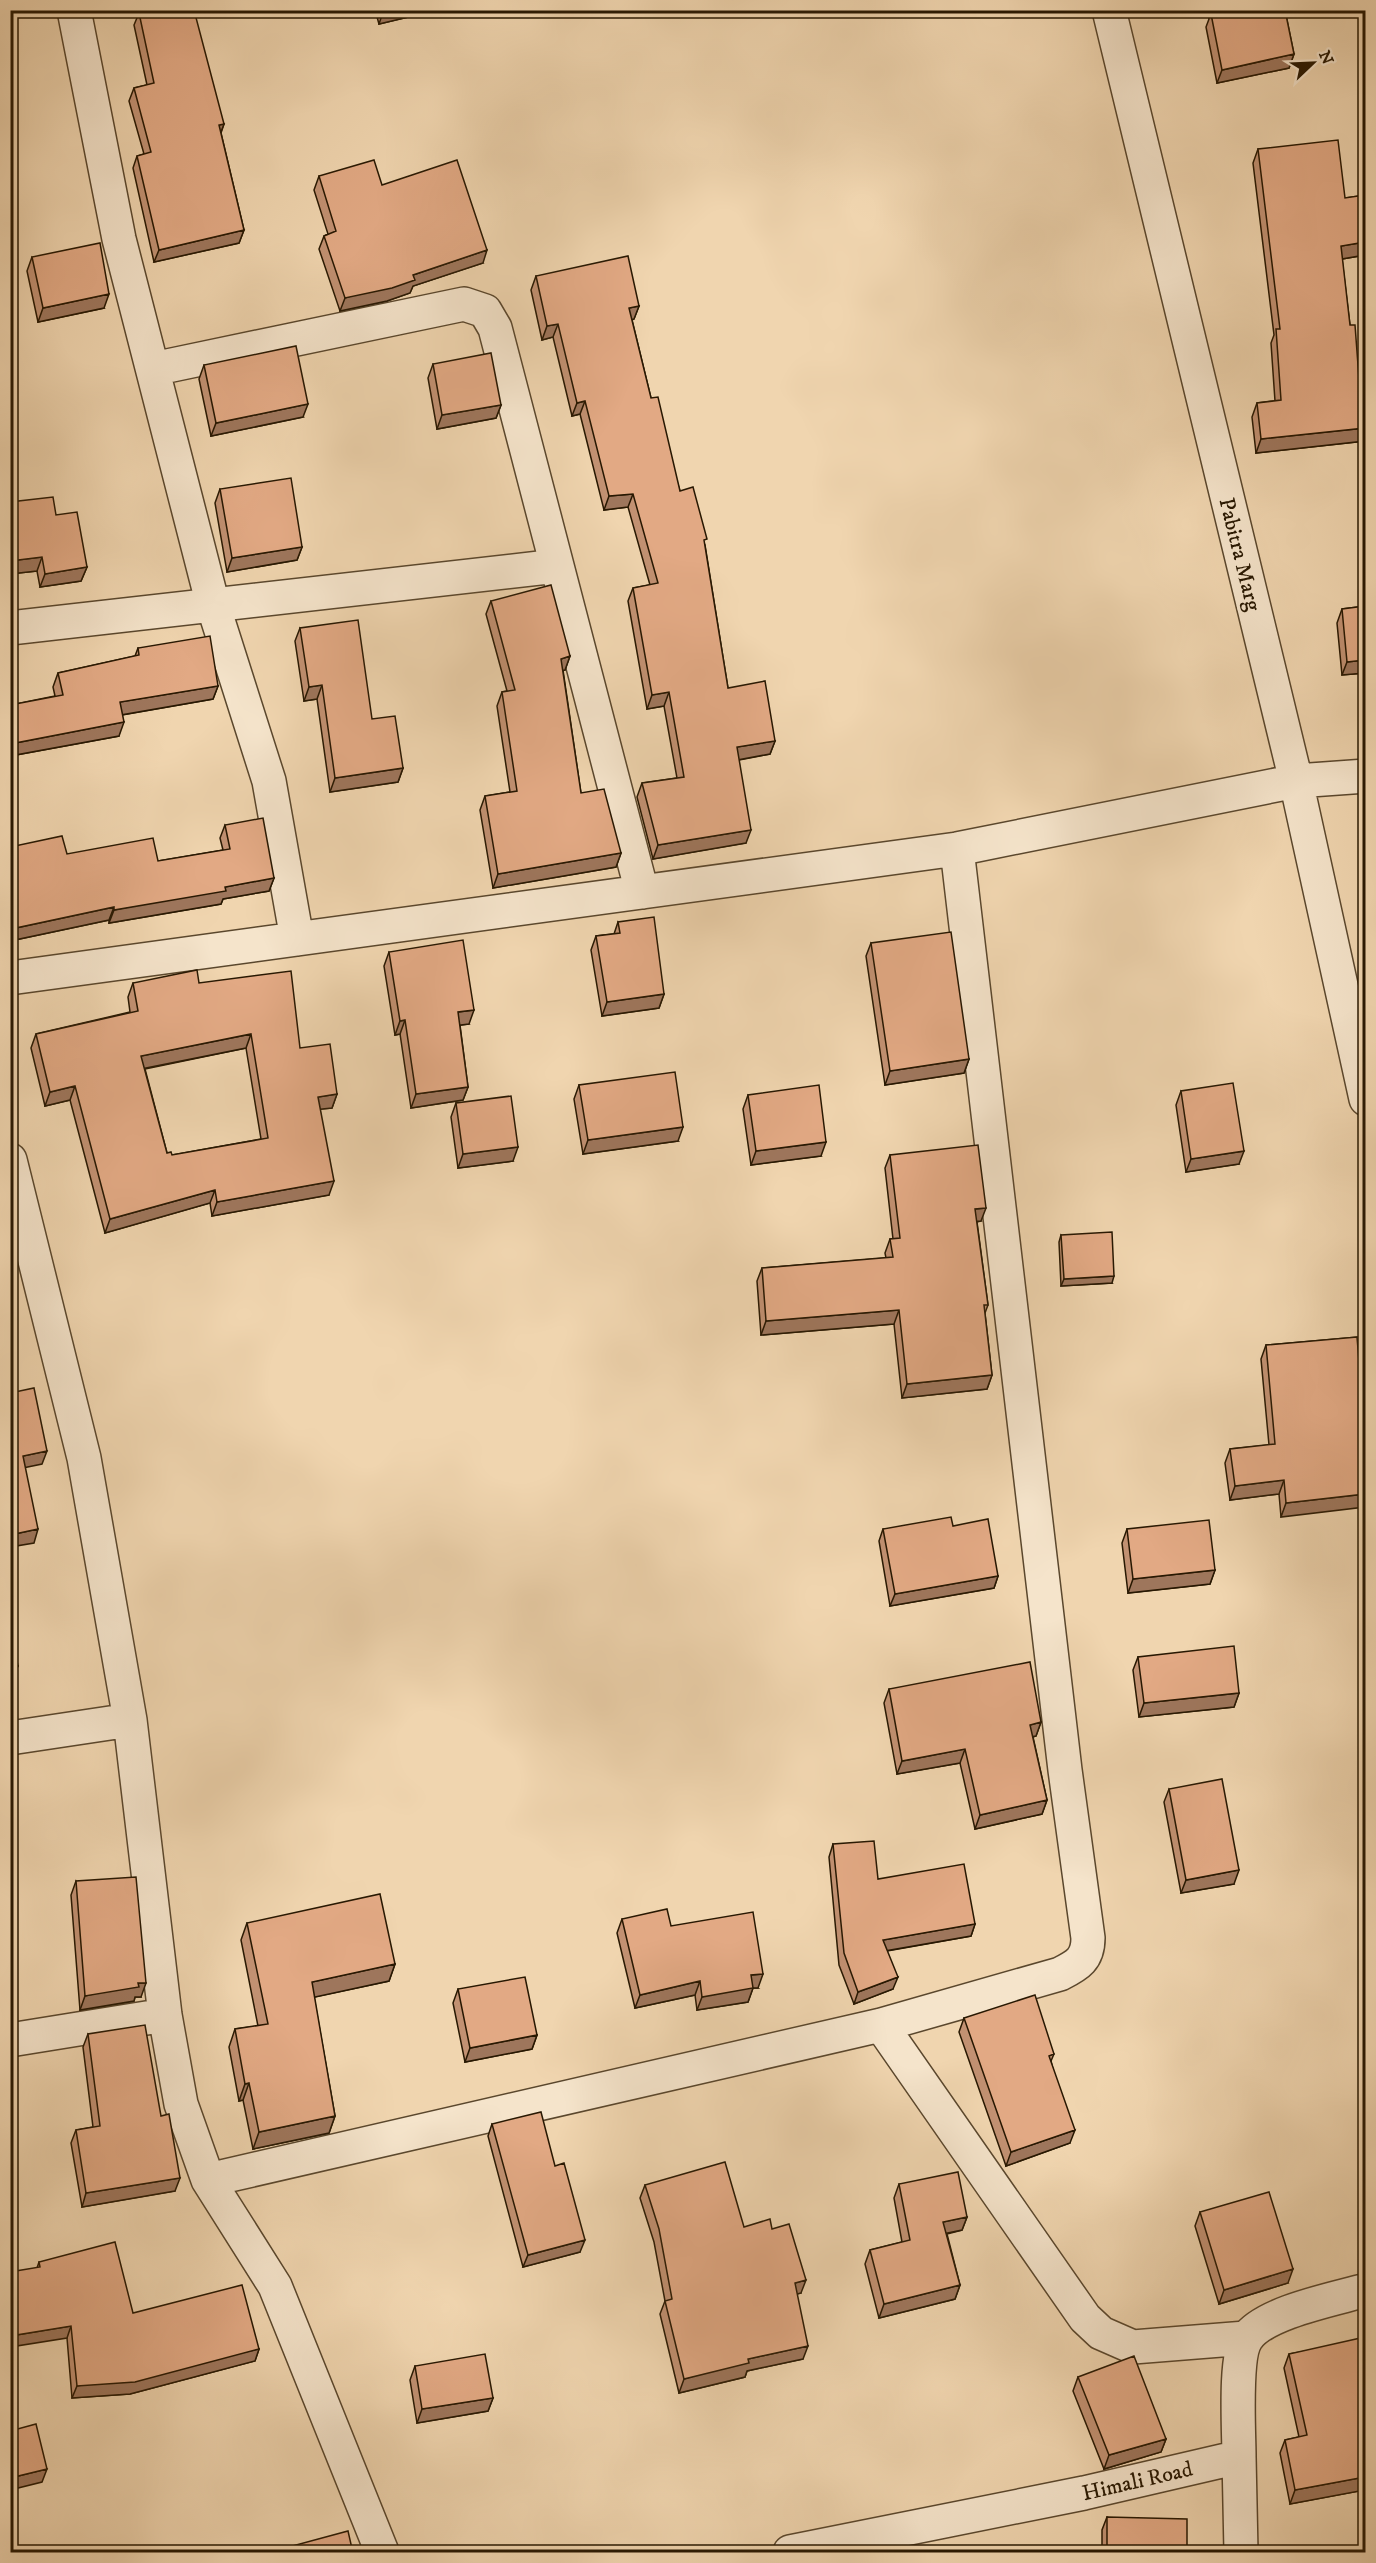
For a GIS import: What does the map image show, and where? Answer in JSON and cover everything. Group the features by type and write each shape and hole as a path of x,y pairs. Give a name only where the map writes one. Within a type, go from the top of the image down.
{"street":[{"path":"74,10 119,239 213,604 269,781 297,939"},
{"name":"Pabitra Marg","path":"1109,10 1296,781 1365,1100"},
{"path":"153,369 464,304 476,306 485,311 495,328 642,892"},
{"path":"10,628 557,566"},
{"path":"10,978 957,849 1296,781 1365,776"},
{"path":"208,2180 881,2025 1060,1974 1078,1966 1088,1950 957,849"},
{"path":"10,1160 84,1458 130,1720 165,2015 181,2104 208,2180 275,2286 382,2553"},
{"path":"10,1738 130,1720"},
{"path":"10,2040 165,2015"},
{"path":"881,2025 1085,2318 1101,2333 1133,2347 1246,2338 1268,2320 1365,2290"},
{"path":"1241,2552 1239,2369 1246,2338"},
{"name":"Himali Road","path":"790,2553 1083,2493 1239,2457"}],"building":[{"path":"149,10 194,10 224,124 219,125 244,230 159,250 137,156 151,152 134,88 154,83 139,13"},
{"path":"381,10 400,10 382,15"},
{"path":"1215,10 1285,10 1294,54 1222,70 1211,14 1215,13"},
{"path":"1338,140 1345,198 1365,195 1365,242 1341,246 1350,325 1355,325 1360,392 1365,391 1365,428 1261,439 1257,403 1281,400 1276,329 1280,329 1258,149"},
{"path":"374,160 382,185 457,160 487,250 413,275 415,280 392,288 345,298 324,236 336,231 319,176"},
{"path":"100,243 109,294 43,308 32,257"},
{"path":"628,256 639,306 629,308 651,398 658,397 680,491 693,487 707,539 704,540 728,688 765,681 775,741 737,747 751,830 658,845 642,783 684,777 669,692 652,695 633,588 658,583 633,494 609,496 585,401 577,403 558,324 547,326 536,276"},
{"path":"296,346 308,404 216,423 204,365"},
{"path":"491,353 501,405 442,415 433,364"},
{"path":"291,478 302,547 232,558 220,489"},
{"path":"53,497 56,515 77,512 87,567 45,574 42,557 10,561 10,502"},
{"path":"551,585 570,656 561,659 581,793 604,789 621,853 498,874 485,796 517,791 502,692 515,690 491,601"},
{"path":"1365,606 1365,660 1347,662 1342,609"},
{"path":"358,620 372,719 395,716 403,768 335,778 322,685 309,687 300,628"},
{"path":"210,636 218,686 120,702 124,722 10,744 10,705 63,695 58,673 139,655 138,648"},
{"path":"263,818 274,878 225,887 226,891 114,910 114,907 11,929 10,864 14,863 10,847 62,836 67,854 153,838 158,861 230,849 225,825"},
{"path":"654,917 664,994 607,1002 596,936 620,933 618,922"},
{"path":"951,932 969,1059 890,1071 871,943"},
{"path":"463,940 474,1010 458,1012 468,1087 416,1094 405,1020 400,1021 389,952"},
{"path":"197,970 199,983 291,971 300,1048 330,1044 337,1094 318,1097 334,1181 217,1202 215,1190 110,1219 75,1086 50,1092 36,1034 138,1011 133,983","holes":["251,1034 268,1138 172,1155 171,1152 167,1153 141,1056"]},
{"path":"675,1072 683,1127 588,1140 579,1085"},
{"path":"1233,1083 1244,1151 1191,1159 1181,1091"},
{"path":"819,1085 826,1142 756,1151 748,1095"},
{"path":"511,1096 518,1147 463,1154 456,1103"},
{"path":"978,1145 986,1208 975,1209 988,1305 984,1305 992,1375 907,1384 899,1310 766,1321 762,1268 893,1257 890,1239 900,1238 890,1155"},
{"path":"1112,1232 1114,1276 1064,1279 1061,1235"},
{"path":"1357,1337 1365,1434 1365,1494 1286,1503 1284,1480 1235,1486 1230,1449 1275,1444 1266,1345"},
{"path":"34,1388 47,1451 23,1456 38,1529 10,1535 10,1393"},
{"path":"951,1517 953,1526 988,1519 998,1576 895,1594 883,1529"},
{"path":"1209,1520 1215,1570 1133,1579 1127,1529"},
{"path":"10,1555 17,1613 10,1614"},
{"path":"10,1625 18,1666 10,1667"},
{"path":"1234,1646 1239,1693 1144,1703 1138,1657"},
{"path":"1030,1662 1041,1722 1030,1725 1047,1800 980,1815 965,1749 902,1761 889,1689"},
{"path":"1222,1779 1239,1870 1186,1880 1169,1789"},
{"path":"874,1841 878,1879 964,1864 975,1924 883,1940 898,1977 858,1992 844,1953 833,1844"},
{"path":"136,1877 146,1983 138,1983 139,1987 85,1996 76,1881"},
{"path":"380,1894 395,1964 312,1982 335,2116 259,2132 249,2083 245,2084 235,2029 268,2024 247,1923"},
{"path":"667,1909 671,1926 753,1912 763,1974 751,1975 753,1988 702,1997 700,1981 640,1995 622,1919"},
{"path":"525,1977 537,2035 470,2048 458,1989"},
{"path":"1035,1995 1054,2054 1049,2056 1075,2130 1011,2152 964,2018"},
{"path":"145,2025 161,2116 169,2114 180,2178 86,2193 76,2130 100,2126 88,2034"},
{"path":"541,2112 555,2166 564,2163 585,2240 528,2255 492,2124"},
{"path":"725,2162 744,2227 770,2219 772,2229 789,2224 806,2280 795,2283 808,2346 748,2359 749,2363 684,2379 665,2301 672,2299 659,2229 645,2185"},
{"path":"958,2172 967,2217 943,2222 960,2285 884,2304 870,2250 910,2240 899,2184"},
{"path":"1269,2192 1293,2269 1224,2290 1200,2212"},
{"path":"115,2242 133,2313 242,2285 259,2349 135,2382 77,2386 71,2326 10,2336 10,2272 40,2267 39,2262"},
{"path":"1365,2337 1365,2477 1295,2490 1285,2440 1307,2435 1289,2354"},
{"path":"485,2354 493,2398 422,2409 415,2366"},
{"path":"1134,2356 1166,2439 1109,2455 1078,2377"},
{"path":"36,2424 47,2469 10,2478 10,2431"},
{"path":"1107,2517 1187,2519 1187,2553 1107,2553"},
{"path":"348,2531 353,2553 270,2553 270,2552"}]}
